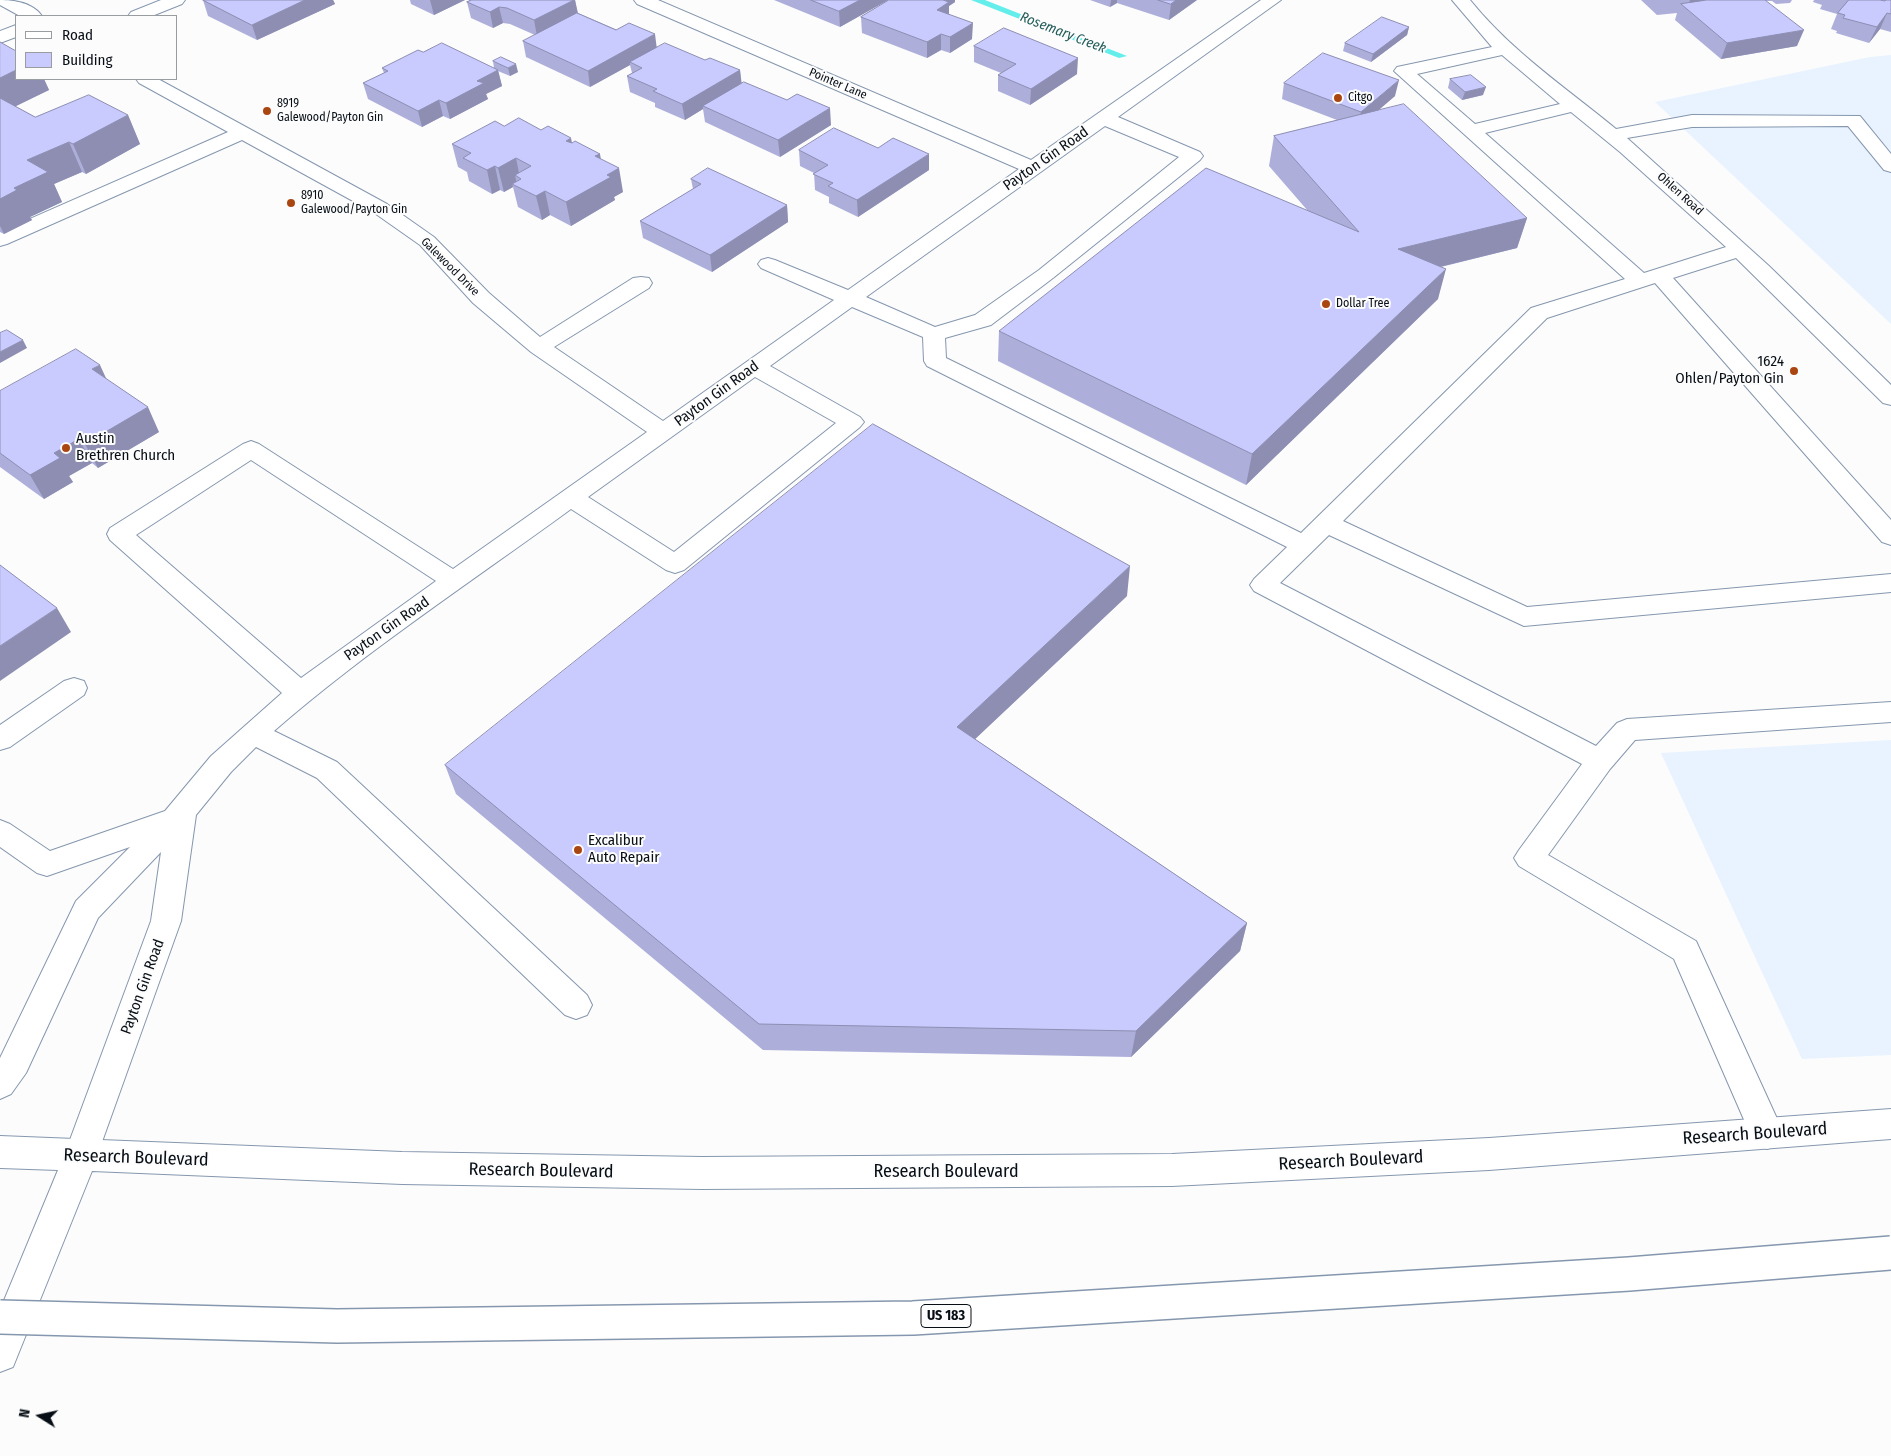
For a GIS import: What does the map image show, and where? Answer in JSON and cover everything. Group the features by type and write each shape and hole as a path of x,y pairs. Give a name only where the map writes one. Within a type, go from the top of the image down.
{"main road":[{"path":"138,15 176,0"},
{"name":"Pointer Lane","path":"642,0 1033,168"},
{"name":"Payton Gin Road","path":"0,1084 15,1062 87,910 179,816 221,764 253,733 300,693 454,581 1103,118 1272,0"},
{"name":"Ohlen Road","path":"1461,0 1506,49 1574,106 1613,135 1691,202 1824,330 1891,398"},
{"path":"3,2 30,15"},
{"path":"0,38 15,30"},
{"path":"1506,49 1403,71 1471,131 1650,278 1891,536"},
{"name":"Galewood Drive","path":"147,80 380,208 427,241 480,298 539,347 664,432"},
{"path":"1471,131 1574,106"},
{"path":"768,264 934,334 983,320 1046,274 1193,156 1103,118"},
{"path":"1613,135 1692,121 1852,120 1891,166"},
{"path":"0,240 242,133"},
{"path":"1600,761 1263,585 1539,312 1739,250"},
{"path":"539,347 642,284"},
{"path":"934,334 935,361 1304,544"},
{"path":"571,498 675,564 852,422 754,367"},
{"path":"300,693 119,534 251,449 454,581"},
{"path":"1326,523 1524,617 1891,583"},
{"path":"0,739 74,688"},
{"path":"1767,1134 1685,950 1529,858 1600,761 1627,730 1891,712"},
{"path":"253,733 327,770 576,1005"},
{"path":"0,832 47,864 179,816"},
{"name":"Payton Gin Road","path":"0,1354 81,1156 166,922 179,816"},
{"name":"Research Boulevard","path":"0,1152 402,1168 702,1174 1172,1170 1489,1154 1891,1124"},
{"name":"US 183","path":"0,1317 337,1326 913,1318 1629,1274 1891,1253"}],"shaded area":[{"path":"1891,55 1891,324 1655,102 1870,57"},
{"path":"1891,740 1891,1055 1802,1059 1661,753"}],"building":[{"path":"203,0 305,0 252,25"},
{"path":"472,0 574,0 534,20 507,8 499,7 490,12 467,2"},
{"path":"811,0 860,0 839,11"},
{"path":"889,0 943,0 949,2 937,10 973,23 950,37 941,34 927,42 861,17"},
{"path":"1158,0 1176,0 1171,4"},
{"path":"1707,0 1765,0 1804,30 1727,43 1681,4"},
{"path":"1849,0 1891,0 1891,14 1887,13 1877,27 1843,18 1845,15 1838,13"},
{"path":"577,13 616,30 629,23 655,34 588,71 523,41"},
{"name":"Citgo","path":"1382,17 1409,27 1373,54 1345,43"},
{"path":"1004,28 1078,58 1031,89 998,75 1016,64 974,46"},
{"path":"0,42 15,50 15,70 0,78"},
{"path":"442,43 498,70 477,81 484,83 446,103 439,100 418,111 363,83 388,71 382,68 418,50 423,52"},
{"path":"665,43 705,60 710,58 740,70 682,104 653,91 657,89 627,76 642,68 630,62"},
{"path":"1323,53 1399,80 1361,112 1284,83"},
{"path":"501,57 516,64 508,68 493,61"},
{"path":"1471,75 1486,87 1465,92 1450,79"},
{"path":"744,82 787,100 797,94 830,108 778,140 703,106"},
{"path":"89,95 128,115 73,144 69,142 27,160 48,172 14,188 17,190 0,199 0,98 35,117"},
{"path":"1404,104 1527,218 1398,249 1446,269 1252,454 999,331 1206,168 1359,232 1274,136"},
{"path":"519,118 541,130 548,126 571,138 566,141 572,143 575,141 600,154 595,156 619,168 607,175 611,177 566,202 545,191 536,196 512,184 521,179 515,175 531,166 516,158 498,168 495,166 487,170 463,158 471,153 452,144 495,121 504,126"},
{"path":"834,128 878,148 893,138 929,154 857,200 828,186 833,183 813,174 828,165 799,150"},
{"path":"708,168 787,205 710,255 640,221 701,184 691,179"},
{"path":"7,330 23,340 0,352 0,333"},
{"name":"Austin Brethren Church","path":"76,349 100,365 92,369 148,407 85,444 79,439 54,453 60,458 30,475 0,453 0,391"},
{"path":"873,424 1130,566 957,727 1247,923 1136,1031 759,1024 445,765"},
{"path":"0,565 57,608 0,646"}],"waterway":[{"name":"Rosemary Creek","path":"976,0 1122,56"}],"place":[{"name":"Citgo","path":"1338,98"},
{"name":"8919 Galewood/Payton Gin","path":"267,111"},
{"name":"8910 Galewood/Payton Gin","path":"291,203"},
{"name":"Dollar Tree","path":"1326,304"},
{"name":"1624 Ohlen/Payton Gin","path":"1794,371"},
{"name":"Austin Brethren Church","path":"66,448"},
{"name":"Excalibur Auto Repair","path":"578,850"}]}
